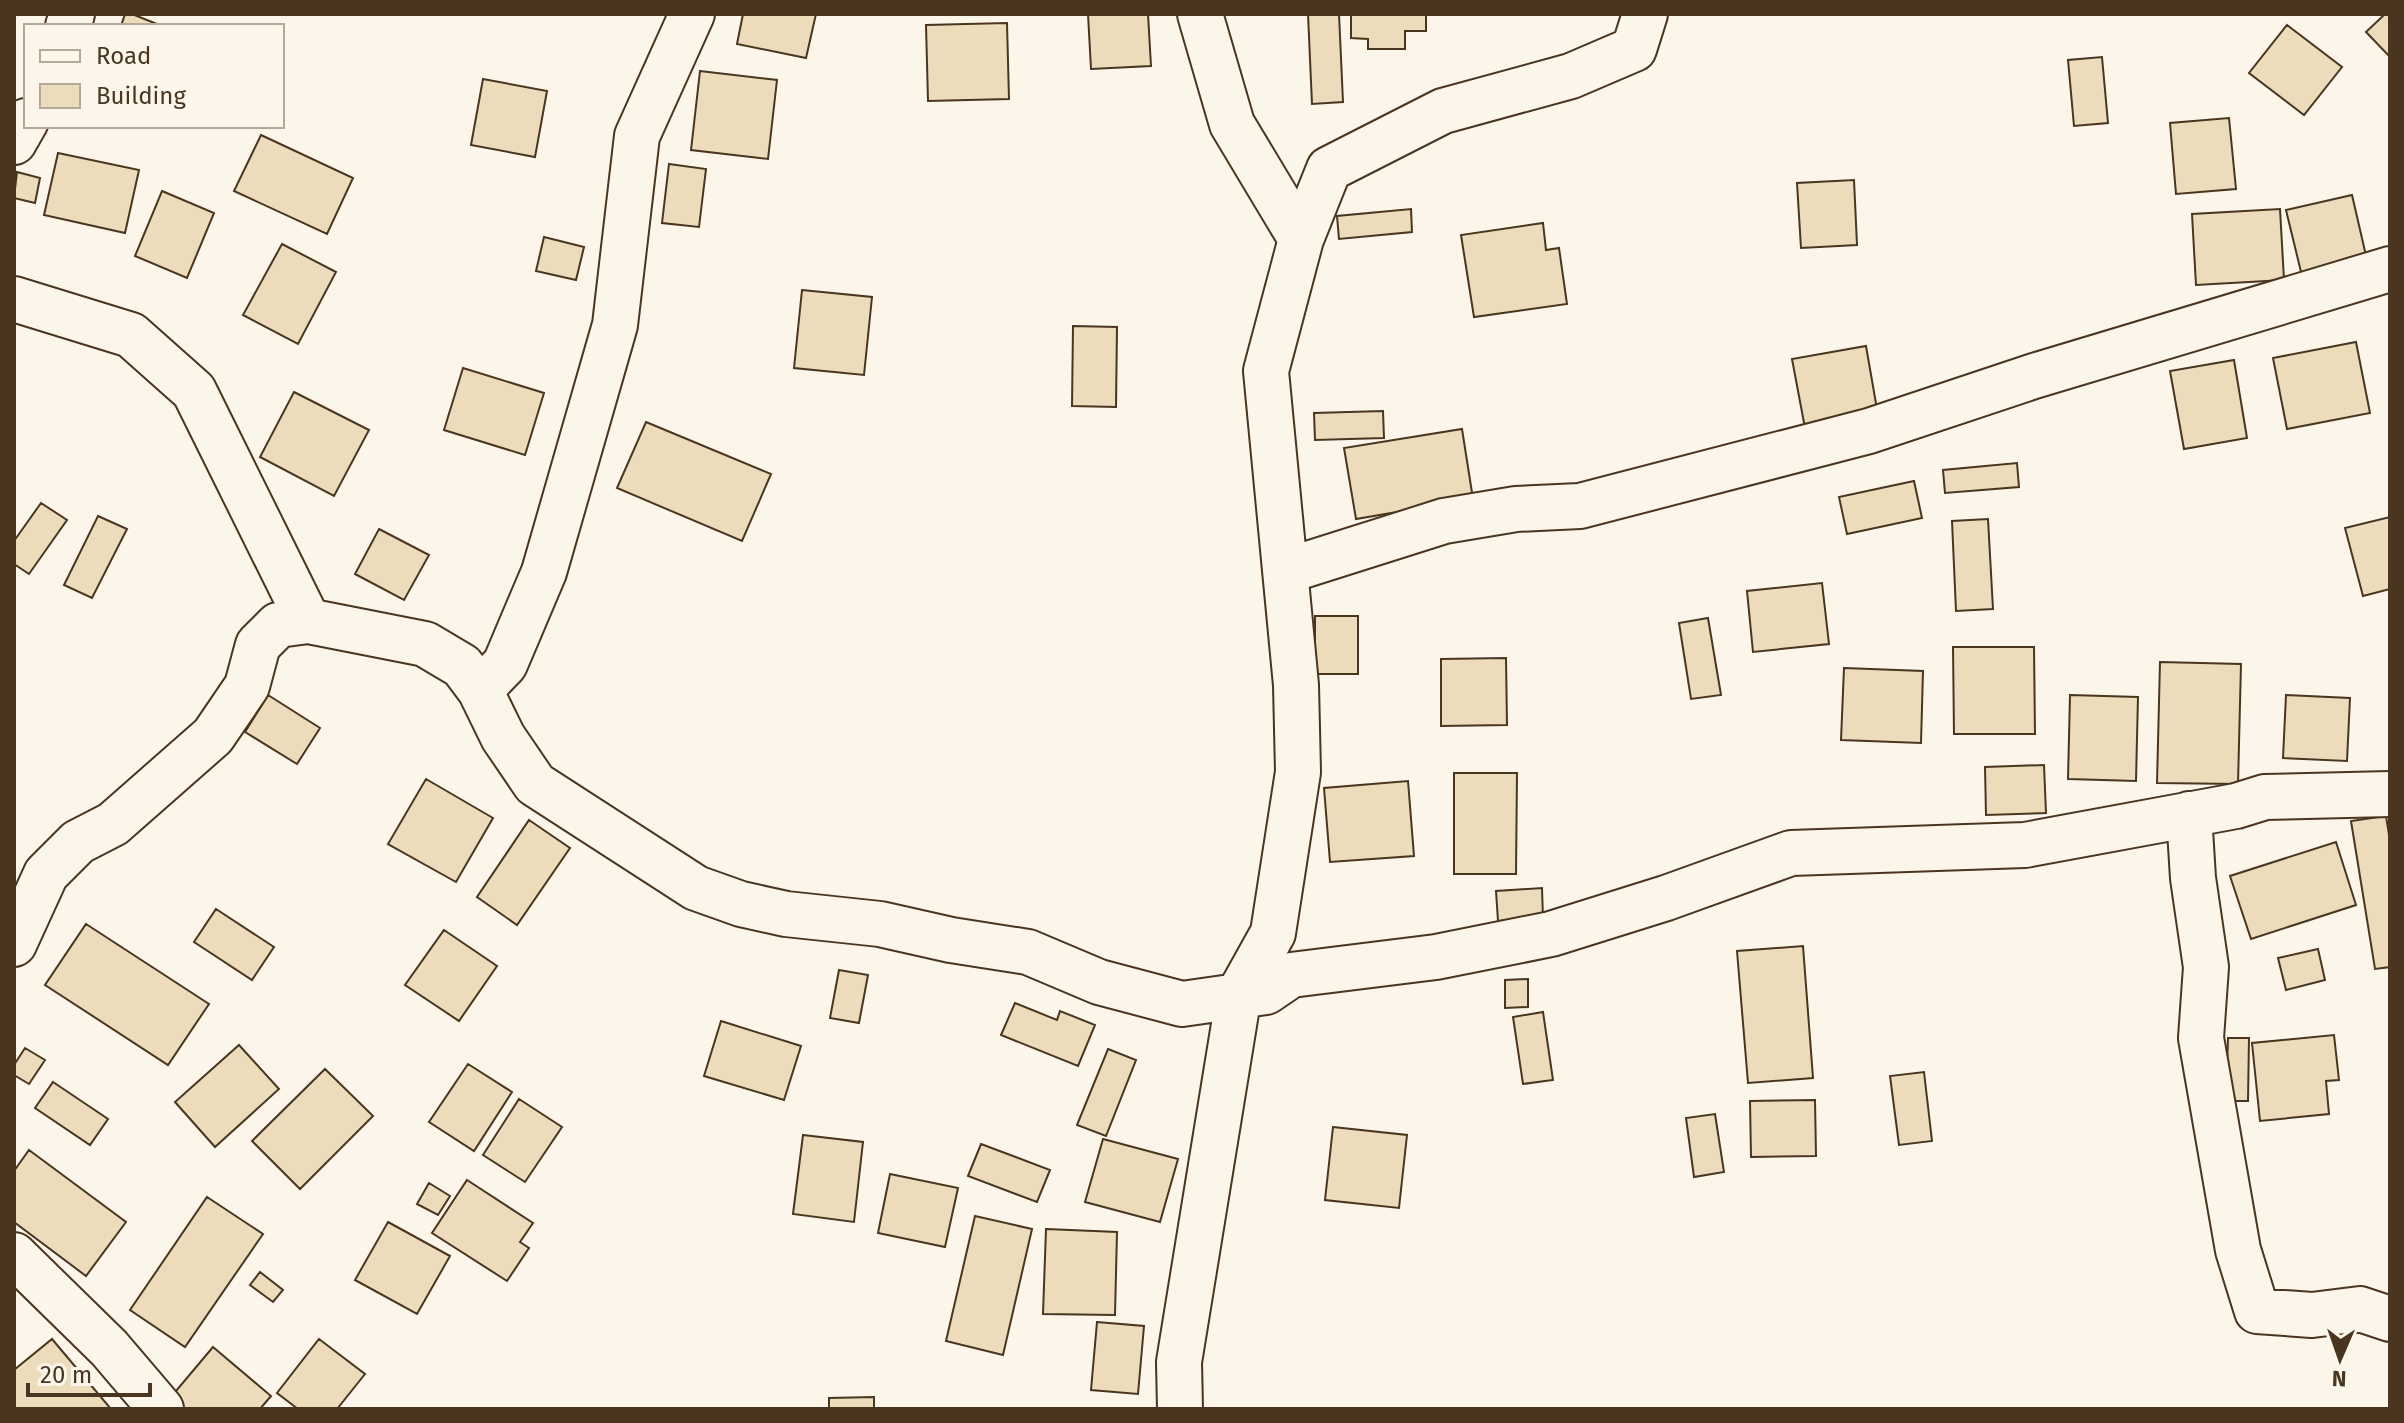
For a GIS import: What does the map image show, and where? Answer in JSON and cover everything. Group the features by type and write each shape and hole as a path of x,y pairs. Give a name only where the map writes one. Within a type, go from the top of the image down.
{"street":[{"path":"480,690 505,664 544,572 615,325 637,136 692,14"},
{"path":"1200,14 1232,124 1301,239"},
{"path":"1180,1409 1179,1362 1239,994 1273,933 1298,772 1296,685 1266,371 1301,239 1329,169 1443,111 1571,76 1634,49 1645,14"},
{"path":"14,142 24,124"},
{"path":"1286,571 1444,521 1516,509 1580,506 1869,431 2034,376 2390,269"},
{"path":"14,299 131,335 194,391 308,621"},
{"path":"14,944 46,874 78,842 113,824 213,736 247,686 258,645 278,625 308,621 425,644 462,666 480,690 503,737 535,784 696,888 741,904 786,914 880,924 951,940 1028,952 1099,982 1182,1004 1266,992 1291,975 1436,957 1551,934 1666,898 1791,853 2025,845 2236,806 2265,797 2390,794"},
{"path":"2189,814 2193,878 2206,967 2201,1038 2238,1250 2257,1311 2312,1315 2360,1309 2390,1319"},
{"path":"14,1255 109,1348 161,1409"}],"building":[{"path":"125,14 132,14 157,24 122,24"},
{"path":"743,14 816,14 806,58 737,44"},
{"path":"1088,14 1148,14 1151,66 1091,69"},
{"path":"1308,14 1339,14 1343,102 1312,104"},
{"path":"1351,14 1426,14 1426,31 1405,31 1405,49 1368,49 1368,39 1351,38"},
{"path":"2385,14 2390,14 2390,57 2366,32"},
{"path":"1007,23 1009,99 928,101 926,25"},
{"path":"2287,25 2342,67 2304,115 2249,73"},
{"path":"2102,57 2108,123 2074,126 2068,60"},
{"path":"700,71 777,80 768,159 691,150"},
{"path":"483,79 547,91 535,157 471,145"},
{"path":"2229,118 2236,189 2176,194 2170,123"},
{"path":"261,135 353,178 327,234 234,191"},
{"path":"58,153 139,170 125,233 44,215"},
{"path":"669,164 706,169 699,227 662,223"},
{"path":"17,172 40,178 35,203 14,198"},
{"path":"1854,180 1857,245 1801,248 1797,183"},
{"path":"162,191 214,213 187,278 135,256"},
{"path":"2352,195 2367,260 2302,276 2286,210"},
{"path":"1411,209 1412,232 1339,239 1337,216"},
{"path":"2280,209 2284,280 2196,285 2192,214"},
{"path":"1543,223 1546,250 1559,248 1567,304 1474,317 1461,235"},
{"path":"544,237 584,247 576,280 536,271"},
{"path":"282,244 336,272 298,344 243,315"},
{"path":"802,290 872,297 864,375 794,368"},
{"path":"1073,326 1117,327 1116,407 1072,406"},
{"path":"2356,342 2370,413 2287,429 2273,358"},
{"path":"1866,346 1878,415 1805,428 1792,359"},
{"path":"2234,360 2247,438 2184,449 2170,371"},
{"path":"463,368 544,393 525,455 444,430"},
{"path":"294,392 369,430 334,496 260,457"},
{"path":"1383,411 1384,438 1315,440 1314,413"},
{"path":"646,422 771,474 742,541 617,488"},
{"path":"1462,429 1473,499 1356,519 1344,448"},
{"path":"2017,463 2019,487 1945,493 1943,470"},
{"path":"1914,481 1922,518 1847,534 1839,497"},
{"path":"41,503 67,520 29,574 14,564 14,541"},
{"path":"98,516 127,529 92,598 64,585"},
{"path":"2390,517 2390,589 2363,596 2345,528"},
{"path":"1988,519 1993,609 1956,611 1952,521"},
{"path":"379,529 429,555 404,600 355,574"},
{"path":"1822,583 1829,644 1753,652 1747,591"},
{"path":"1315,616 1358,616 1358,674 1315,674"},
{"path":"1708,618 1721,695 1691,699 1679,623"},
{"path":"1953,647 2034,647 2035,734 1954,734"},
{"path":"1506,658 1507,725 1441,726 1441,659"},
{"path":"2160,662 2241,664 2238,784 2157,783"},
{"path":"1844,668 1923,671 1921,743 1841,740"},
{"path":"268,695 320,728 297,764 245,732"},
{"path":"2070,695 2138,697 2136,781 2068,779"},
{"path":"2286,695 2350,698 2347,761 2283,758"},
{"path":"2044,765 2046,813 1986,815 1985,767"},
{"path":"1454,773 1517,773 1516,874 1454,874"},
{"path":"426,779 493,818 456,882 388,844"},
{"path":"1408,781 1414,856 1330,862 1324,788"},
{"path":"2386,816 2390,841 2390,967 2375,969 2351,821"},
{"path":"529,820 570,848 517,925 477,897"},
{"path":"2336,842 2356,905 2251,939 2230,876"},
{"path":"1542,888 1543,918 1498,921 1496,891"},
{"path":"216,909 274,947 252,980 194,942"},
{"path":"86,924 209,1004 168,1065 45,985"},
{"path":"444,930 497,966 459,1021 405,985"},
{"path":"1803,946 1813,1078 1748,1083 1737,951"},
{"path":"2318,949 2325,980 2286,990 2278,958"},
{"path":"839,970 868,975 859,1023 830,1018"},
{"path":"1528,979 1528,1007 1505,1008 1505,980"},
{"path":"1015,1003 1057,1020 1060,1011 1095,1025 1078,1066 1001,1035"},
{"path":"1543,1012 1553,1080 1523,1084 1513,1017"},
{"path":"721,1021 801,1046 784,1100 704,1076"},
{"path":"2334,1035 2339,1080 2326,1081 2329,1114 2260,1121 2252,1043"},
{"path":"2228,1038 2249,1038 2248,1101 2226,1101"},
{"path":"239,1045 279,1089 215,1147 175,1102"},
{"path":"25,1048 45,1060 29,1084 14,1075 14,1065"},
{"path":"1108,1049 1136,1060 1106,1136 1077,1125"},
{"path":"468,1064 512,1092 474,1151 429,1122"},
{"path":"325,1069 373,1116 300,1189 252,1141"},
{"path":"1924,1072 1932,1141 1899,1145 1890,1076"},
{"path":"53,1082 108,1119 90,1145 35,1108"},
{"path":"519,1099 562,1127 525,1182 483,1155"},
{"path":"1815,1100 1816,1156 1751,1157 1750,1101"},
{"path":"1715,1114 1724,1172 1694,1177 1686,1118"},
{"path":"1333,1127 1407,1135 1399,1208 1325,1200"},
{"path":"803,1135 863,1142 854,1222 793,1214"},
{"path":"1103,1139 1178,1159 1160,1222 1085,1202"},
{"path":"981,1144 1050,1170 1037,1202 968,1176"},
{"path":"29,1150 126,1222 86,1276 14,1222 14,1171"},
{"path":"890,1174 958,1188 945,1247 878,1233"},
{"path":"467,1180 533,1223 520,1242 529,1248 507,1281 432,1233"},
{"path":"429,1183 450,1196 438,1215 417,1204"},
{"path":"207,1197 263,1234 185,1347 130,1310"},
{"path":"975,1216 1032,1229 1003,1355 946,1341"},
{"path":"388,1222 450,1256 417,1314 355,1280"},
{"path":"1046,1229 1117,1232 1115,1315 1043,1314"},
{"path":"260,1272 283,1290 273,1302 250,1285"},
{"path":"1097,1322 1144,1326 1138,1394 1091,1390"},
{"path":"52,1339 111,1409 14,1409 14,1370"},
{"path":"319,1339 365,1374 337,1409 298,1409 277,1393"},
{"path":"213,1347 271,1396 260,1409 184,1409 170,1398"},
{"path":"874,1397 874,1409 829,1409 829,1398"}]}
